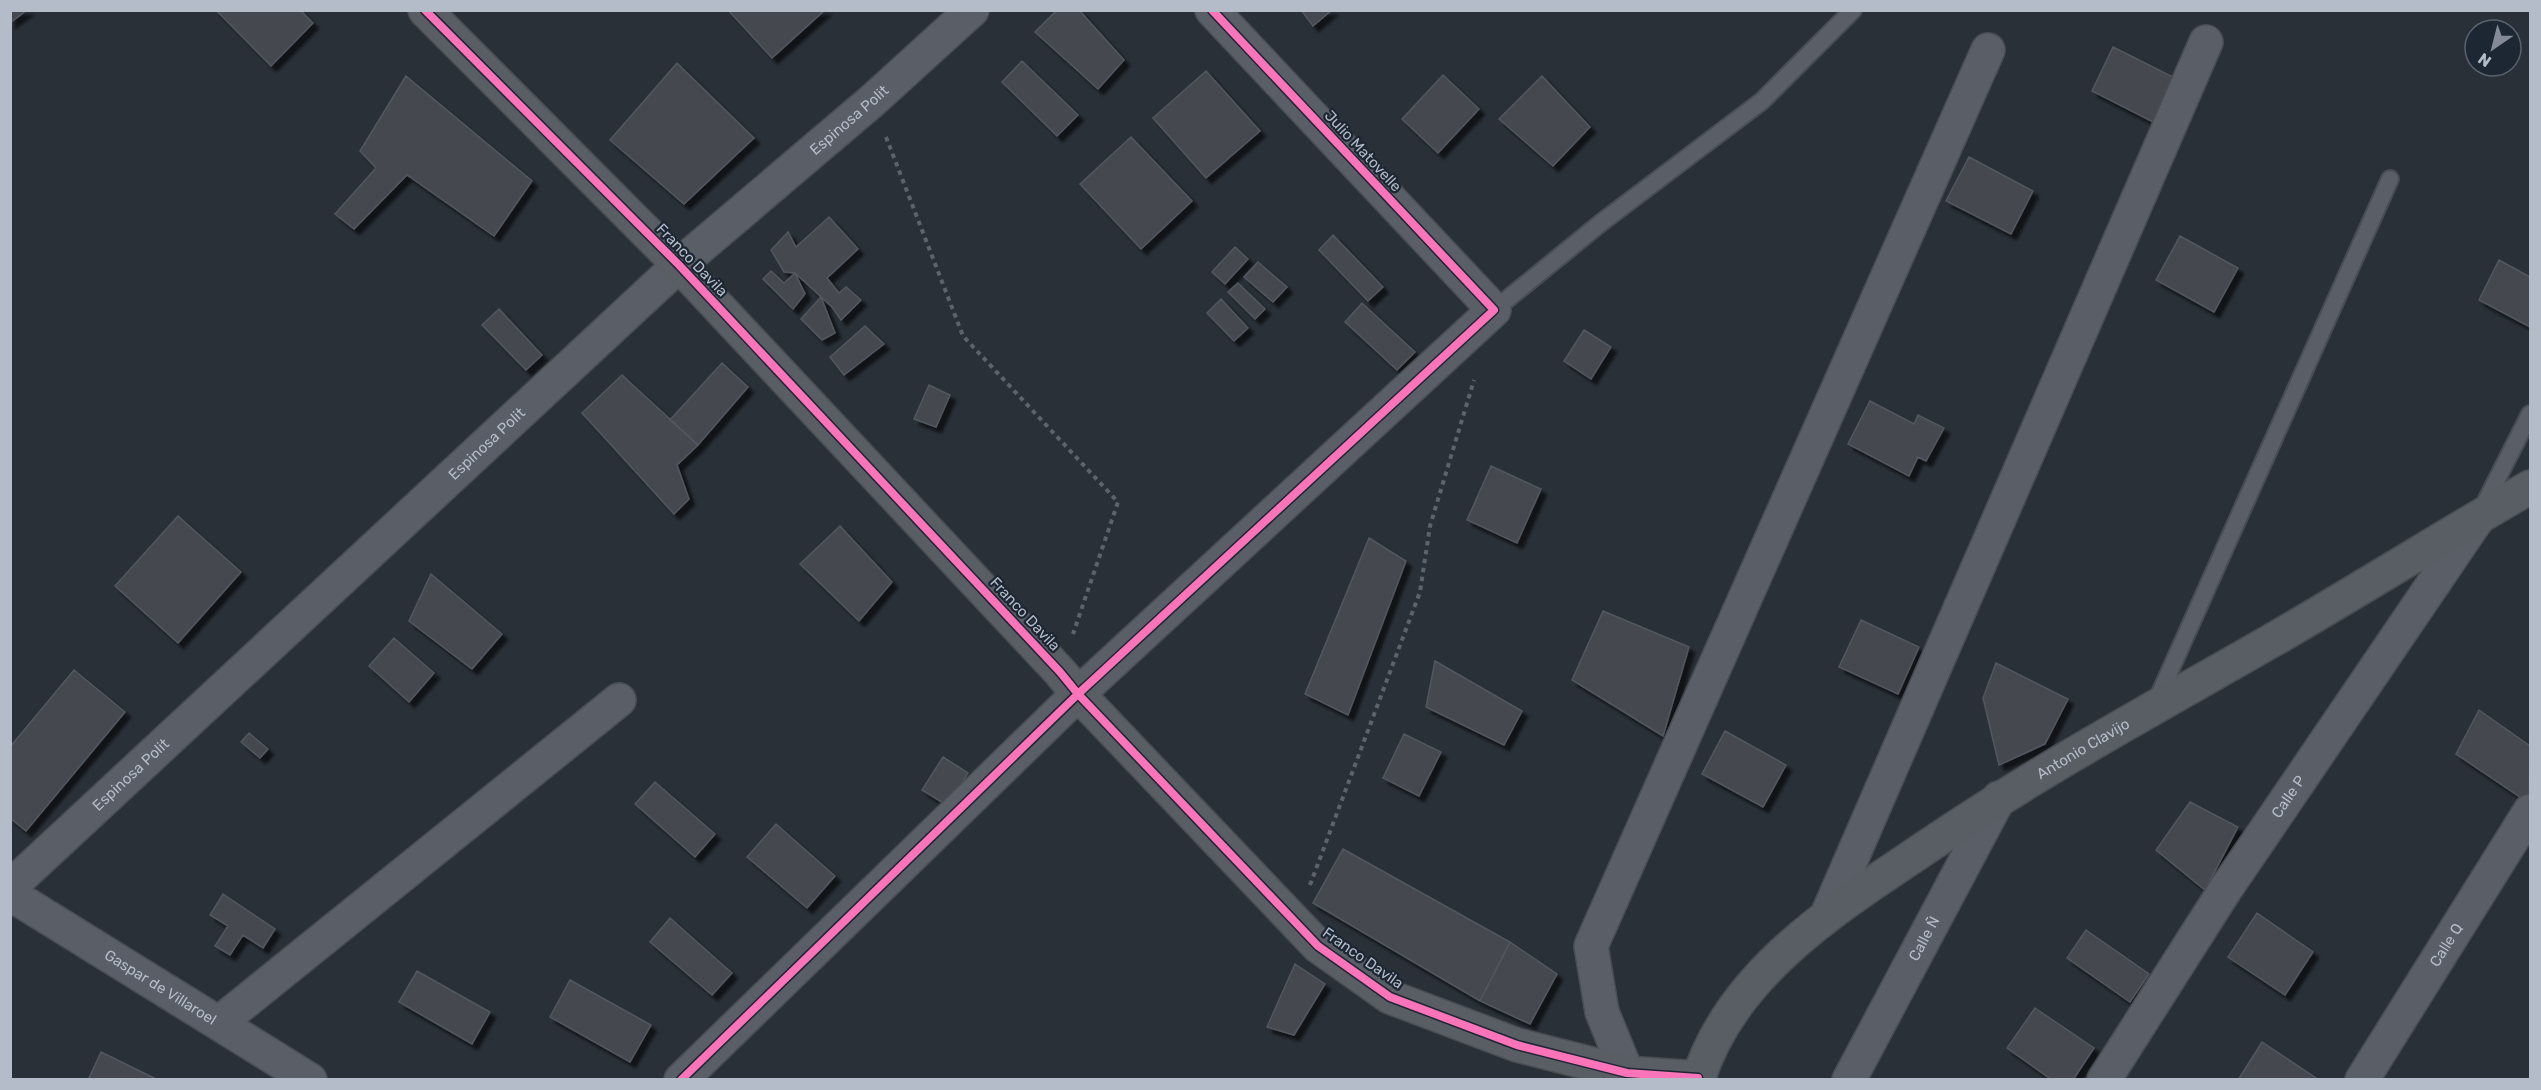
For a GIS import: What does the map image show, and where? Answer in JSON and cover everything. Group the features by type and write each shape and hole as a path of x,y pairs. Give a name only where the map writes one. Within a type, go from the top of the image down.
{"street":[{"name":"Franco Davila","path":"425,10 679,266 1318,946 1390,997 1517,1045 1626,1073 1698,1079"},
{"name":"Espinosa Polit","path":"10,887 679,266 872,101 972,10"},
{"name":"Julio Matovelle","path":"1212,10 1494,310"},
{"path":"1828,913 2206,42"},
{"path":"1626,1073 1602,1012 1591,945 1988,50"},
{"path":"681,1080 1069,683 1494,310"},
{"name":"Antonio Clavijo","path":"1698,1079 1714,1038 1739,1001 1779,957 1828,913 1999,798 2314,616 2530,487"},
{"name":"Calle P","path":"2104,1080 2225,890 2478,518"},
{"path":"219,1023 619,700"},
{"name":"Calle Ñ","path":"1848,1080 1999,798"},
{"name":"Calle Q","path":"2362,1080 2530,811"},
{"name":"Gaspar de Villaroel","path":"10,894 310,1080"}],"lane":[{"path":"1494,310 1602,222 1762,101 1853,10"},
{"path":"2153,709 2390,179"},
{"path":"2478,518 2530,414"}],"path":[{"path":"872,101 963,336 1118,502 1069,683"},
{"path":"1297,923 1420,592 1430,526 1478,371"}],"building":[{"path":"10,10 27,10 10,23"},
{"path":"216,10 300,10 313,23 271,66"},
{"path":"728,10 825,10 772,58"},
{"path":"1057,10 1079,10 1124,60 1098,89 1035,32"},
{"path":"1301,10 1332,10 1313,26"},
{"path":"2113,47 2177,79 2155,123 2092,91"},
{"path":"1022,61 1078,115 1057,136 1002,82"},
{"path":"677,63 754,138 684,204 610,140"},
{"path":"1206,71 1260,131 1206,178 1153,118"},
{"path":"1443,75 1479,109 1438,153 1402,119"},
{"path":"406,76 532,181 494,236 407,175 354,229 335,214 376,168 360,151"},
{"path":"1542,76 1590,127 1553,166 1499,119"},
{"path":"1131,137 1192,201 1141,249 1080,184"},
{"path":"1969,157 2033,191 2011,234 1946,201"},
{"path":"829,217 858,249 827,278 839,293 846,287 861,300 841,320 832,307 795,273 784,272 771,250 788,232 796,247"},
{"path":"1333,235 1383,287 1368,301 1319,250"},
{"path":"2180,236 2238,268 2214,312 2156,280"},
{"path":"1235,247 1248,259 1225,284 1212,272"},
{"path":"2499,260 2530,277 2530,327 2479,300"},
{"path":"1258,262 1287,287 1273,302 1244,277"},
{"path":"771,271 784,283 795,273 805,294 793,309 763,279"},
{"path":"1238,283 1265,309 1255,319 1228,292"},
{"path":"821,297 835,333 822,340 801,319"},
{"path":"1221,299 1248,328 1234,341 1207,313"},
{"path":"1362,303 1415,352 1397,370 1345,322"},
{"path":"499,309 542,355 526,370 482,325"},
{"path":"865,326 884,344 844,375 830,357"},
{"path":"1584,330 1611,347 1591,379 1564,361"},
{"path":"722,363 748,387 698,445 670,420"},
{"path":"622,375 698,445 677,465 689,499 674,514 582,413"},
{"path":"929,385 950,395 936,427 914,419"},
{"path":"1870,401 1914,424 1918,415 1944,428 1926,461 1918,457 1909,476 1848,444"},
{"path":"1491,466 1541,489 1517,543 1467,520"},
{"path":"178,516 241,572 178,643 115,586"},
{"path":"840,526 892,582 859,621 800,564"},
{"path":"1369,538 1406,561 1348,715 1305,694"},
{"path":"431,574 502,634 472,669 409,621"},
{"path":"1603,611 1689,647 1663,736 1572,680"},
{"path":"1861,620 1919,647 1898,694 1839,667"},
{"path":"394,638 434,673 409,702 369,666"},
{"path":"1435,661 1522,711 1504,745 1426,707"},
{"path":"1996,663 2068,699 2045,744 1999,765 1983,698"},
{"path":"74,670 125,712 26,831 10,818 10,747"},
{"path":"2479,710 2530,746 2529,803 2456,754"},
{"path":"1725,731 1786,765 1763,807 1702,774"},
{"path":"249,733 268,749 260,758 241,742"},
{"path":"1404,734 1441,752 1419,796 1383,778"},
{"path":"943,757 968,773 948,806 922,790"},
{"path":"655,782 715,834 695,857 635,804"},
{"path":"2190,802 2238,827 2205,890 2156,850"},
{"path":"776,824 835,876 807,908 747,857"},
{"path":"1343,849 1510,942 1480,1001 1313,903"},
{"path":"223,894 275,929 263,948 243,935 230,955 215,946 228,926 210,915"},
{"path":"2257,913 2313,952 2285,995 2228,957"},
{"path":"670,918 732,973 712,995 650,942"},
{"path":"2086,930 2149,974 2130,1002 2067,958"},
{"path":"1510,942 1557,974 1530,1024 1480,1001"},
{"path":"1295,964 1325,984 1294,1035 1267,1027"},
{"path":"417,971 490,1012 472,1044 399,1002"},
{"path":"570,980 651,1025 630,1062 550,1017"},
{"path":"2035,1008 2094,1048 2073,1080 2052,1080 2007,1048"},
{"path":"2262,1042 2319,1080 2238,1080"},
{"path":"101,1052 158,1080 88,1080"}],"cycle path":[{"path":"425,10 679,265 1060,672 1078,694 1318,946 1390,997 1517,1045 1627,1073 1698,1078"},
{"path":"681,1080 1078,694 1494,310 1212,10"}]}
